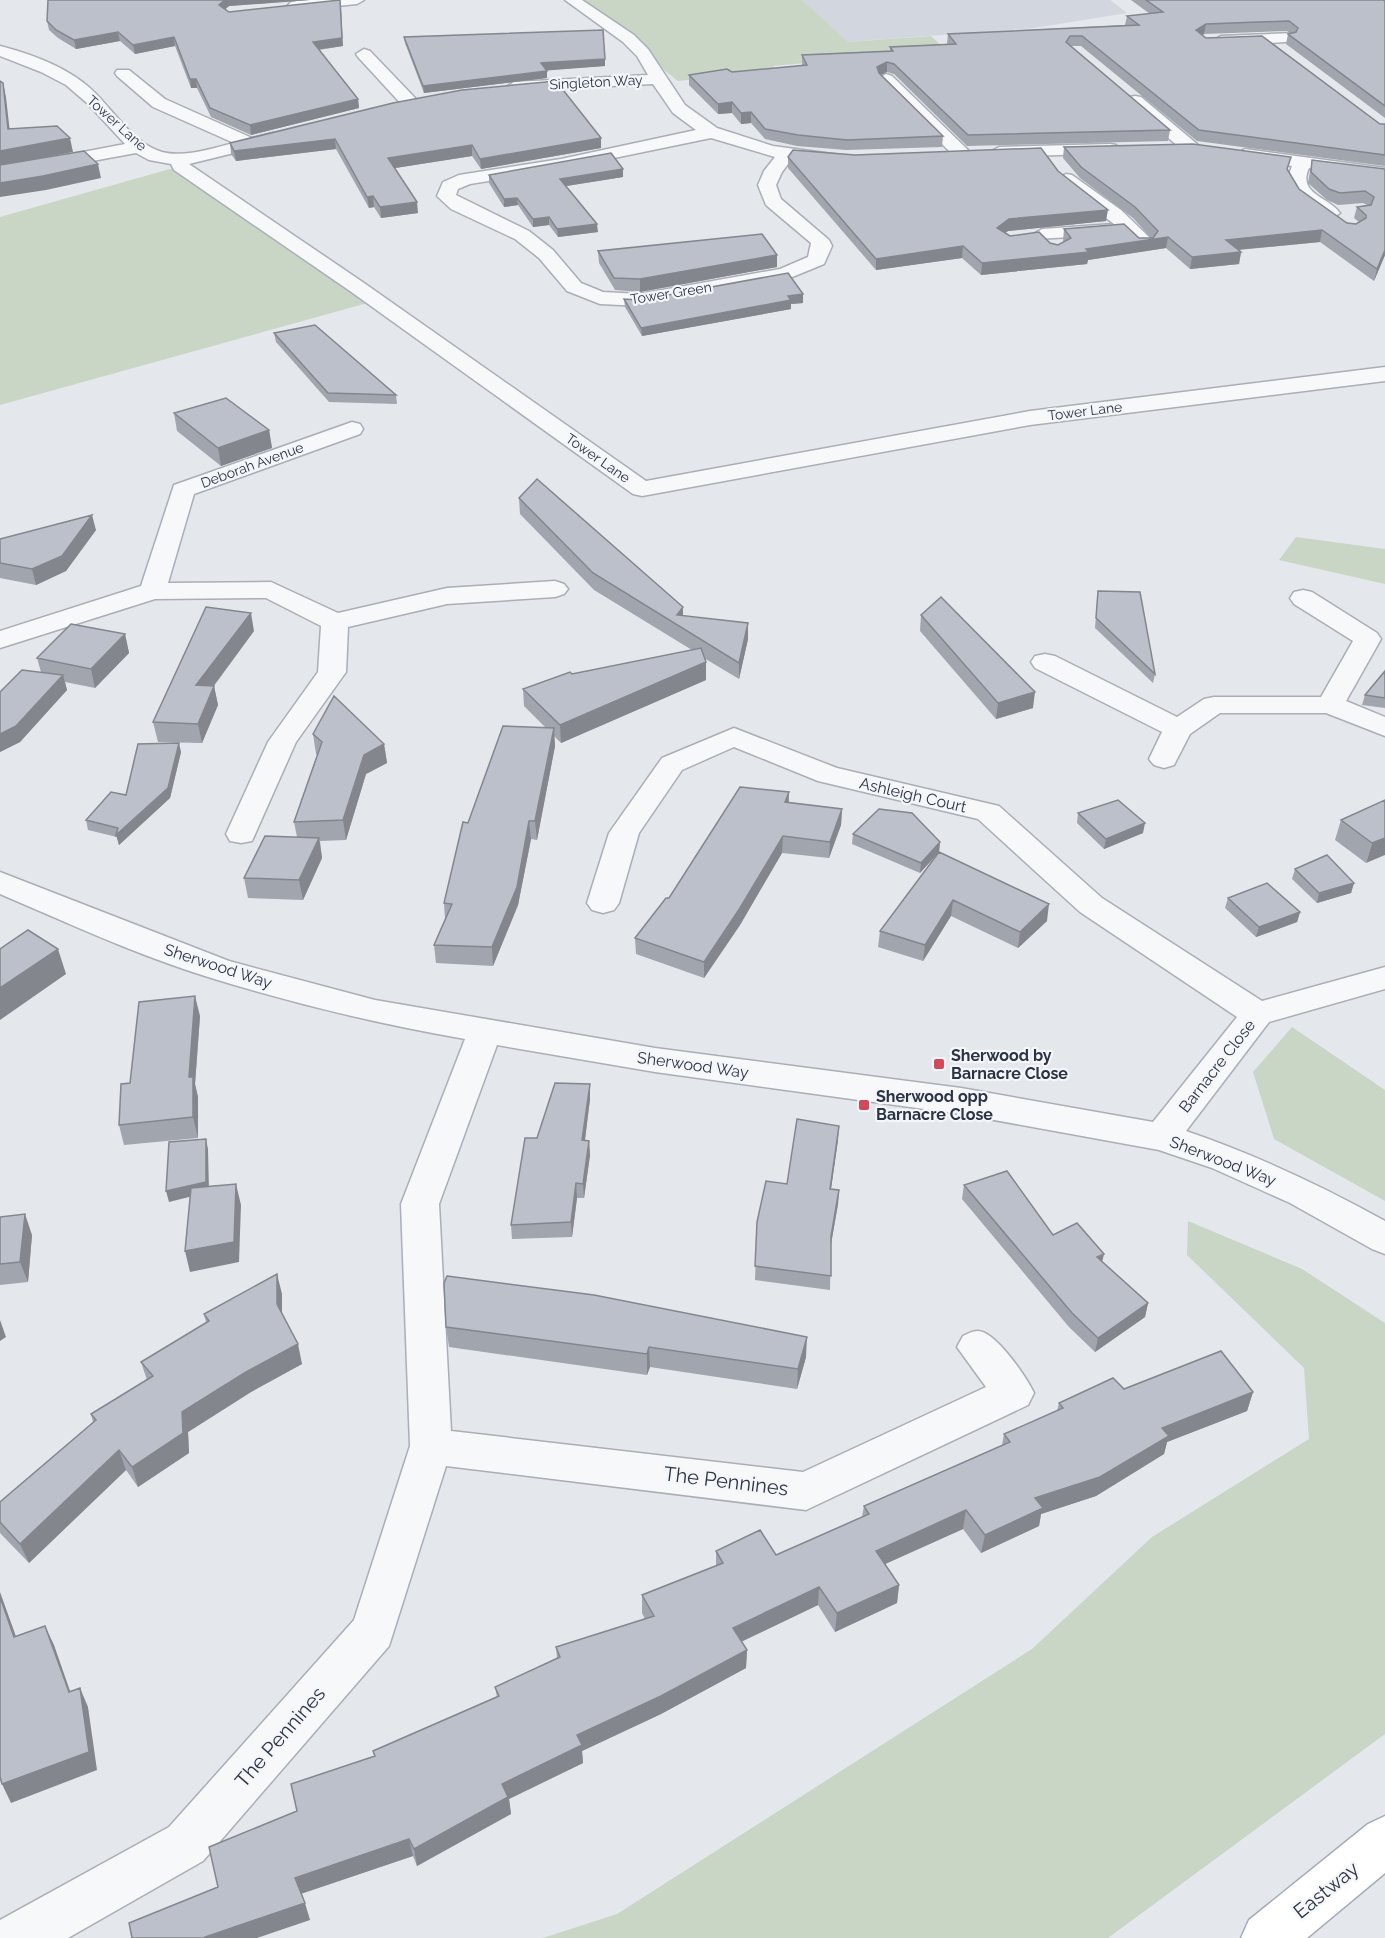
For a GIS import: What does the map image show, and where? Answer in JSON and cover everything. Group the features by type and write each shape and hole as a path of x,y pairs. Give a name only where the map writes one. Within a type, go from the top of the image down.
{"main road":[{"name":"Eastway","path":"1267,1938 1385,1841"}],"street":[{"path":"286,7 357,0"},
{"path":"572,0 634,42 645,54 680,110 713,132 755,147 787,154 848,160"},
{"path":"1204,41 1294,38"},
{"path":"1265,39 1284,53"},
{"name":"Tower Lane","path":"0,51 73,82 140,147 156,156 180,158 180,166 245,213 357,287 642,489 1030,418 1385,374"},
{"path":"364,54 410,103"},
{"path":"10,69 30,63"},
{"path":"123,73 159,103 249,143"},
{"path":"904,78 882,75 961,153"},
{"name":"Singleton Way","path":"493,89 659,79"},
{"path":"1120,88 1191,148"},
{"path":"387,108 431,99"},
{"name":"Tower Green","path":"713,132 561,164 465,179 450,186 446,196 458,206 534,243 581,292 600,298 640,300 784,274 817,260 822,246 819,240 772,201 767,185 773,171 787,154"},
{"path":"180,158 284,135"},
{"path":"0,173 140,147"},
{"path":"1167,149 1191,148 1385,173"},
{"path":"939,155 1131,149"},
{"path":"1047,150 1053,165 1061,174 1129,227 1144,243"},
{"path":"1303,161 1296,179 1298,184 1308,196 1342,216"},
{"path":"1020,238 1129,227"},
{"path":"1042,235 1057,249"},
{"name":"Deborah Avenue","path":"153,591 183,490 352,429"},
{"path":"0,640 153,591 271,590 335,622 447,596 555,589"},
{"path":"1303,598 1368,639 1330,705"},
{"path":"241,834 282,742 332,672 335,622"},
{"path":"1045,662 1178,729"},
{"path":"1164,759 1178,729 1214,705 1330,705 1385,727"},
{"name":"Ashleigh Court","path":"603,903 624,833 672,764 734,736 828,775 988,812 1091,905 1257,1014"},
{"name":"Sherwood Way","path":"2,887 218,969 375,1012 655,1060 962,1101 1162,1137 1225,1158 1303,1193 1385,1239"},
{"name":"Barnacre Close","path":"1162,1137 1257,1014 1385,978"},
{"name":"The Pennines","path":"18,1938 186,1844 373,1631 431,1446 420,1204 485,1032"},
{"name":"The Pennines","path":"431,1446 806,1491 1014,1393 977,1347"}],"shaded area":[{"path":"802,0 1110,0 1127,13 1034,28 847,42"}],"green space":[{"path":"582,0 802,0 848,42 931,36 946,50 773,66 775,70 678,81 664,70 639,38"},
{"path":"177,167 371,302 0,405 0,217"},
{"path":"1296,537 1385,549 1385,584 1279,560"},
{"path":"1292,1027 1385,1090 1385,1201 1274,1139 1253,1072"},
{"path":"1188,1221 1302,1269 1385,1323 1385,1734 1108,1938 543,1938 617,1914 1032,1649 1152,1537 1309,1439 1304,1368 1187,1255"}],"building":[{"path":"48,0 225,0 219,5 229,12 340,0 342,38 313,42 358,99 250,125 210,108 196,79 190,79 174,37 133,45 118,32 74,40 56,30 47,21"},
{"path":"1146,0 1385,1 1385,106 1288,34 1296,32 1298,28 1289,21 1206,24 1196,30 1206,38 1262,36 1380,124 1385,124 1385,155 1199,130 1082,36 1070,36 1066,42 1170,130 968,135 894,64 887,62 877,67 879,73 943,136 847,140 798,135 765,129 751,112 741,113 732,102 718,104 689,75 727,69 732,72 807,65 802,55 893,51 890,47 956,44 948,34 1139,25 1127,16 1163,12"},
{"path":"603,30 605,59 541,63 547,71 423,86 404,37"},
{"path":"0,81 3,83 8,129 57,126 70,138 0,151"},
{"path":"556,81 601,138 480,159 472,145 388,158 417,202 380,207 373,196 367,197 335,139 234,151 230,143 393,103 462,90"},
{"path":"1193,144 1291,157 1287,169 1299,189 1347,223 1356,224 1366,218 1366,215 1357,207 1371,205 1374,197 1365,191 1340,193 1329,189 1311,172 1312,160 1385,169 1385,250 1377,269 1322,230 1226,240 1241,252 1192,257 1168,237 1086,249 1089,252 982,263 963,246 876,259 788,157 793,150 855,155 1041,148 1058,171 1108,210 1009,219 997,228 1010,236 1039,232 1050,243 1058,245 1071,238 1064,229 1124,224 1139,238 1153,238 1158,231 1135,207 1081,167 1064,147"},
{"path":"84,151 98,164 0,183 0,165"},
{"path":"611,153 623,169 560,179 597,224 557,229 549,217 533,219 517,198 504,199 489,175"},
{"path":"762,234 777,255 640,279 614,278 598,251"},
{"path":"788,273 803,294 788,296 791,300 641,328 624,299 640,300"},
{"path":"315,325 396,395 328,393 274,333"},
{"path":"226,398 269,430 218,448 174,413"},
{"path":"537,479 683,607 677,615 748,623 739,663 593,573 519,498"},
{"path":"92,515 62,556 32,569 0,563 0,539"},
{"path":"1098,591 1140,592 1155,674 1096,618"},
{"path":"941,597 1035,692 998,703 921,615"},
{"path":"206,607 251,613 196,685 214,686 198,724 153,722"},
{"path":"71,624 125,634 91,669 37,658"},
{"path":"701,648 706,662 560,725 523,689 570,672 572,674"},
{"path":"22,670 63,675 16,726 0,734 0,692"},
{"path":"1385,671 1385,698 1365,695"},
{"path":"334,696 384,744 364,755 343,820 294,822 322,742 313,734"},
{"path":"503,726 554,728 535,821 529,821 517,887 492,947 434,945 452,904 444,903 463,822 468,823"},
{"path":"179,743 168,788 116,835 118,828 86,820 111,792 126,795 138,744"},
{"path":"740,787 789,792 785,802 842,809 830,842 783,836 740,908 704,962 635,938 666,898 669,898"},
{"path":"1118,800 1145,823 1106,839 1078,813"},
{"path":"1385,800 1385,838 1372,843 1341,820"},
{"path":"879,809 912,813 940,842 921,863 853,834"},
{"path":"265,836 319,838 299,880 244,878"},
{"path":"939,852 1049,904 1020,932 953,900 925,945 880,931"},
{"path":"1327,855 1354,883 1319,893 1295,869"},
{"path":"1267,883 1300,912 1259,927 1228,898"},
{"path":"28,930 58,949 0,988 0,949"},
{"path":"195,996 189,1077 193,1077 193,1117 119,1125 121,1084 130,1083 139,1002"},
{"path":"555,1083 590,1084 582,1140 589,1141 583,1184 576,1183 571,1222 511,1225 525,1138 537,1138"},
{"path":"797,1119 839,1126 830,1189 839,1190 831,1236 831,1276 755,1266 757,1222 766,1181 787,1184"},
{"path":"206,1139 206,1182 166,1191 169,1142"},
{"path":"1007,1171 1053,1235 1077,1223 1104,1254 1097,1257 1148,1303 1098,1338 1072,1313 964,1185"},
{"path":"236,1184 234,1242 185,1251 191,1188"},
{"path":"25,1214 20,1262 0,1264 0,1217"},
{"path":"277,1274 277,1304 298,1344 246,1372 182,1412 183,1433 132,1467 119,1450 20,1544 0,1522 0,1502 96,1420 91,1414 153,1376 141,1362 209,1321 204,1314"},
{"path":"447,1276 594,1295 807,1337 798,1369 649,1347 647,1354 446,1327 444,1283"},
{"path":"1221,1351 1253,1392 1162,1428 1169,1436 1100,1477 1035,1498 1043,1508 985,1535 966,1510 876,1551 899,1585 837,1613 819,1587 733,1628 747,1650 661,1696 577,1735 582,1745 502,1784 508,1797 414,1849 409,1839 295,1878 305,1903 206,1938 132,1938 129,1923 218,1887 209,1847 297,1811 291,1784 375,1756 373,1751 499,1696 495,1687 560,1657 556,1647 654,1616 642,1595 723,1563 716,1551 760,1530 776,1555 869,1514 864,1506 1010,1442 1004,1434 1063,1408 1059,1403 1113,1378 1124,1389"},
{"path":"0,1597 14,1637 45,1626 69,1692 80,1688 89,1752 2,1784 0,1777"}],"place":[{"name":"Sherwood by Barnacre Close","path":"939,1064"},
{"name":"Sherwood opp Barnacre Close","path":"864,1105"}]}
